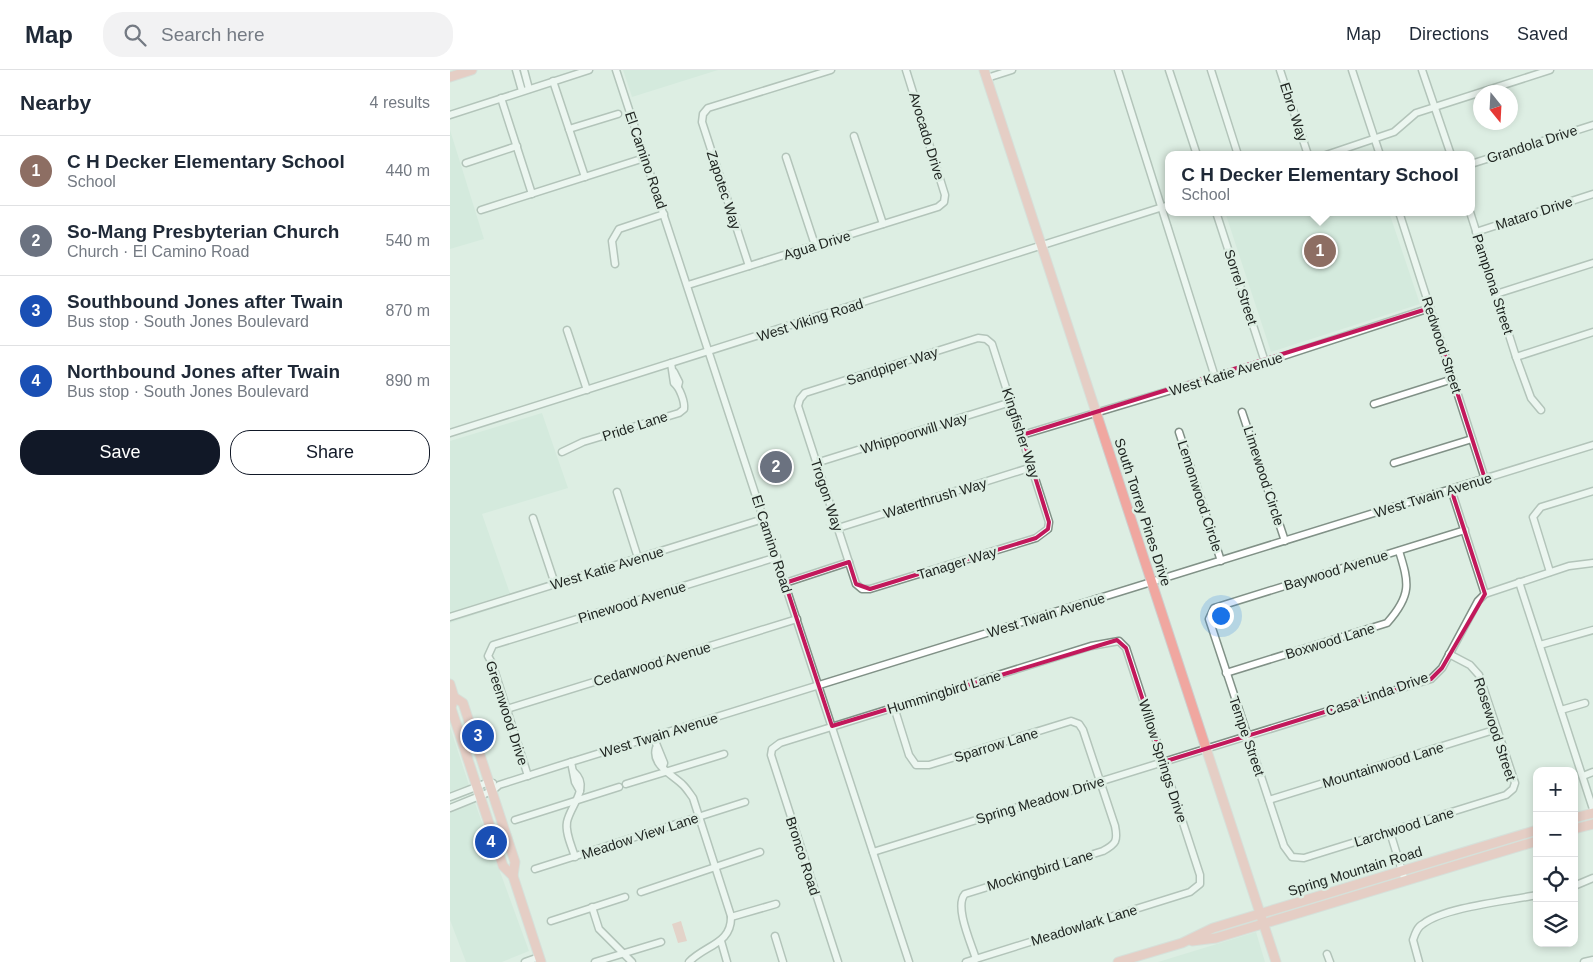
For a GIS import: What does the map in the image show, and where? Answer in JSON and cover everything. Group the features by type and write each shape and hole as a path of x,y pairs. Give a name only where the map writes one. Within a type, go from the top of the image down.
{"main road":[{"path":"450,77 472,70"},
{"name":"South Torrey Pines Drive","path":"985,74 1276,962"},
{"path":"450,684 454,697 451,708 503,866 512,876 540,959"},
{"path":"454,697 463,703 493,786 515,862 512,876"},
{"path":"1578,817 1593,813"},
{"path":"1578,828 1593,824"},
{"name":"Spring Mountain Road","path":"1118,962 1182,942 1212,928 1533,831"},
{"name":"Spring Mountain Road","path":"1182,942 1216,938 1533,842"}],"street":[{"path":"516,70 526,90"},
{"path":"524,70 526,90"},
{"path":"450,115 589,70"},
{"name":"El Camino Road","path":"616,70 909,962"},
{"name":"Zapotec Way","path":"749,266 702,122 703,114 708,108 831,70"},
{"name":"Avocado Drive","path":"906,70 945,195 944,202"},
{"path":"985,74 1012,70"},
{"path":"1118,70 1215,377"},
{"path":"1169,70 1196,151"},
{"path":"1210,70 1237,151"},
{"name":"Ebro Way","path":"1280,70 1307,151"},
{"path":"1352,70 1379,151"},
{"path":"1422,70 1450,151"},
{"path":"1338,151 1394,132 1416,113 1550,70"},
{"path":"553,81 585,177"},
{"path":"501,98 532,194"},
{"path":"569,129 618,114"},
{"name":"Grandola Drive","path":"1475,163 1593,125"},
{"path":"854,136 883,224"},
{"path":"466,163 516,146"},
{"path":"786,157 815,246"},
{"path":"481,210 638,160"},
{"name":"Mataro Drive","path":"1476,232 1593,194"},
{"name":"Agua Drive","path":"688,285 938,207 944,202"},
{"name":"West Viking Road","path":"450,433 1165,206"},
{"path":"615,264 612,241 619,228 664,214"},
{"name":"Sorrel Street","path":"1217,216 1266,362"},
{"name":"Redwood Street","path":"1399,216 1485,479"},
{"name":"Pamplona Street","path":"1471,216 1516,357 1531,398 1540,410"},
{"path":"1496,294 1593,263"},
{"name":"West Katie Avenue","path":"1022,434 1266,362 1430,308"},
{"path":"567,330 586,390"},
{"path":"1516,357 1592,335"},
{"name":"Sandpiper Way","path":"800,399 805,394 823,388 978,338 986,339"},
{"name":"Kingfisher Way","path":"986,339 992,344 1022,434 1049,522 1048,529"},
{"name":"Pride Lane","path":"562,452 583,442 679,413 684,409 685,403 672,377 674,372 671,363"},
{"path":"1374,404 1453,379"},
{"name":"Trogon Way","path":"800,399 798,406 816,463 856,584 862,588"},
{"name":"Whippoorwill Way","path":"816,463 1011,402"},
{"name":"Limewood Circle","path":"1242,412 1285,541"},
{"name":"Lemonwood Circle","path":"1179,432 1221,561"},
{"path":"1394,463 1472,439"},
{"name":"West Twain Avenue","path":"450,797 477,787 493,786 528,776 1593,445"},
{"name":"Waterthrush Way","path":"838,528 1032,467"},
{"path":"1451,489 1485,594 1569,566 1593,563"},
{"path":"1550,572 1534,517 1535,513 1541,507 1593,491"},
{"path":"617,492 638,558"},
{"path":"532,518 555,584"},
{"name":"West Katie Avenue","path":"450,617 764,519"},
{"name":"Tanager Way","path":"862,588 870,589 1036,538 1048,529"},
{"name":"Baywood Avenue","path":"1210,613 1214,608 1465,530"},
{"name":"Boxwood Lane","path":"1226,673 1388,623 1394,615 1408,583 1399,551"},
{"name":"Pinewood Avenue","path":"489,650 499,642 777,557"},
{"path":"785,583 849,562"},
{"path":"1519,582 1593,809"},
{"name":"Casa Linda Drive","path":"1206,748 1248,737 1431,679 1442,668 1478,601 1485,594"},
{"name":"Tempe Street","path":"1210,613 1209,619 1226,673 1284,846 1292,857"},
{"name":"Cedarwood Avenue","path":"507,709 797,619"},
{"path":"1540,645 1593,630"},
{"name":"Hummingbird Lane","path":"772,750 780,742 1091,646 1118,641"},
{"name":"Willow Springs Drive","path":"1118,641 1126,648 1200,875 1200,884"},
{"name":"Greenwood Drive","path":"489,650 488,656 528,776"},
{"name":"Rosewood Street","path":"1449,654 1470,665 1479,675 1515,784 1514,790"},
{"path":"1561,710 1585,702"},
{"name":"Sparrow Lane","path":"894,707 909,755 916,764 929,765 1074,722 1083,730 1100,781"},
{"name":"Mountainwood Lane","path":"1269,800 1497,729"},
{"path":"653,736 657,759 664,769 684,786 693,798 717,868 731,918 732,926 721,941 696,954 689,962"},
{"name":"Spring Meadow Drive","path":"873,852 1206,748"},
{"name":"Bronco Road","path":"772,750 770,755 838,962"},
{"path":"515,820 623,786 664,769 724,754"},
{"path":"571,762 575,782 580,791 578,800 567,823 575,856"},
{"path":"1583,776 1593,772"},
{"name":"Mockingbird Lane","path":"976,959 961,911 961,898 965,894 1103,850 1114,845 1117,841 1115,826 1100,781"},
{"name":"West Twain Avenue","path":"450,808 480,796 493,786"},
{"name":"Larchwood Lane","path":"1292,857 1304,858 1506,795 1514,790"},
{"name":"Meadow View Lane","path":"535,869 745,802"},
{"path":"1390,832 1405,880"},
{"path":"641,892 760,852"},
{"path":"1578,884 1593,878"},
{"name":"Meadowlark Lane","path":"966,962 1190,892 1200,884"},
{"path":"1419,962 1413,940 1421,925 1432,918 1461,909 1533,896"},
{"path":"551,921 625,897"},
{"path":"731,918 776,904"},
{"path":"592,907 599,928 632,962"},
{"path":"774,936 782,962"},
{"path":"721,941 727,962"},
{"path":"595,962 662,942"},
{"path":"1327,954 1330,962"},
{"path":"525,962 540,959"},
{"path":"1584,962 1593,960"}],"highlighted area":[{"path":"1430,308 1485,479 1451,489 1485,594 1442,668 1431,679 1163,762 1126,648 1117,640 832,726 785,583 849,562 856,584 870,589 1036,538 1048,529 1049,522 1022,435"}],"shaded area":[{"path":"623,70 718,70 632,97"},
{"path":"450,130 484,239 450,249"},
{"path":"1226,216 1390,216 1420,304 1271,352"},
{"path":"542,413 568,488 482,514 513,602 450,623 450,441"},
{"path":"450,727 469,785 450,792"},
{"path":"475,803 529,951 502,962 466,962 450,920 450,812"},
{"path":"681,921 687,941 678,943 672,924"},
{"path":"1256,932 1265,962 1158,962"}],"place":[{"name":"C H Decker Elementary School","path":"1320,251"},
{"name":"So-Mang Presbyterian Church","path":"776,467"},
{"name":"Southbound Jones after Twain","path":"478,736"},
{"name":"Northbound Jones after Twain","path":"491,842"}]}
